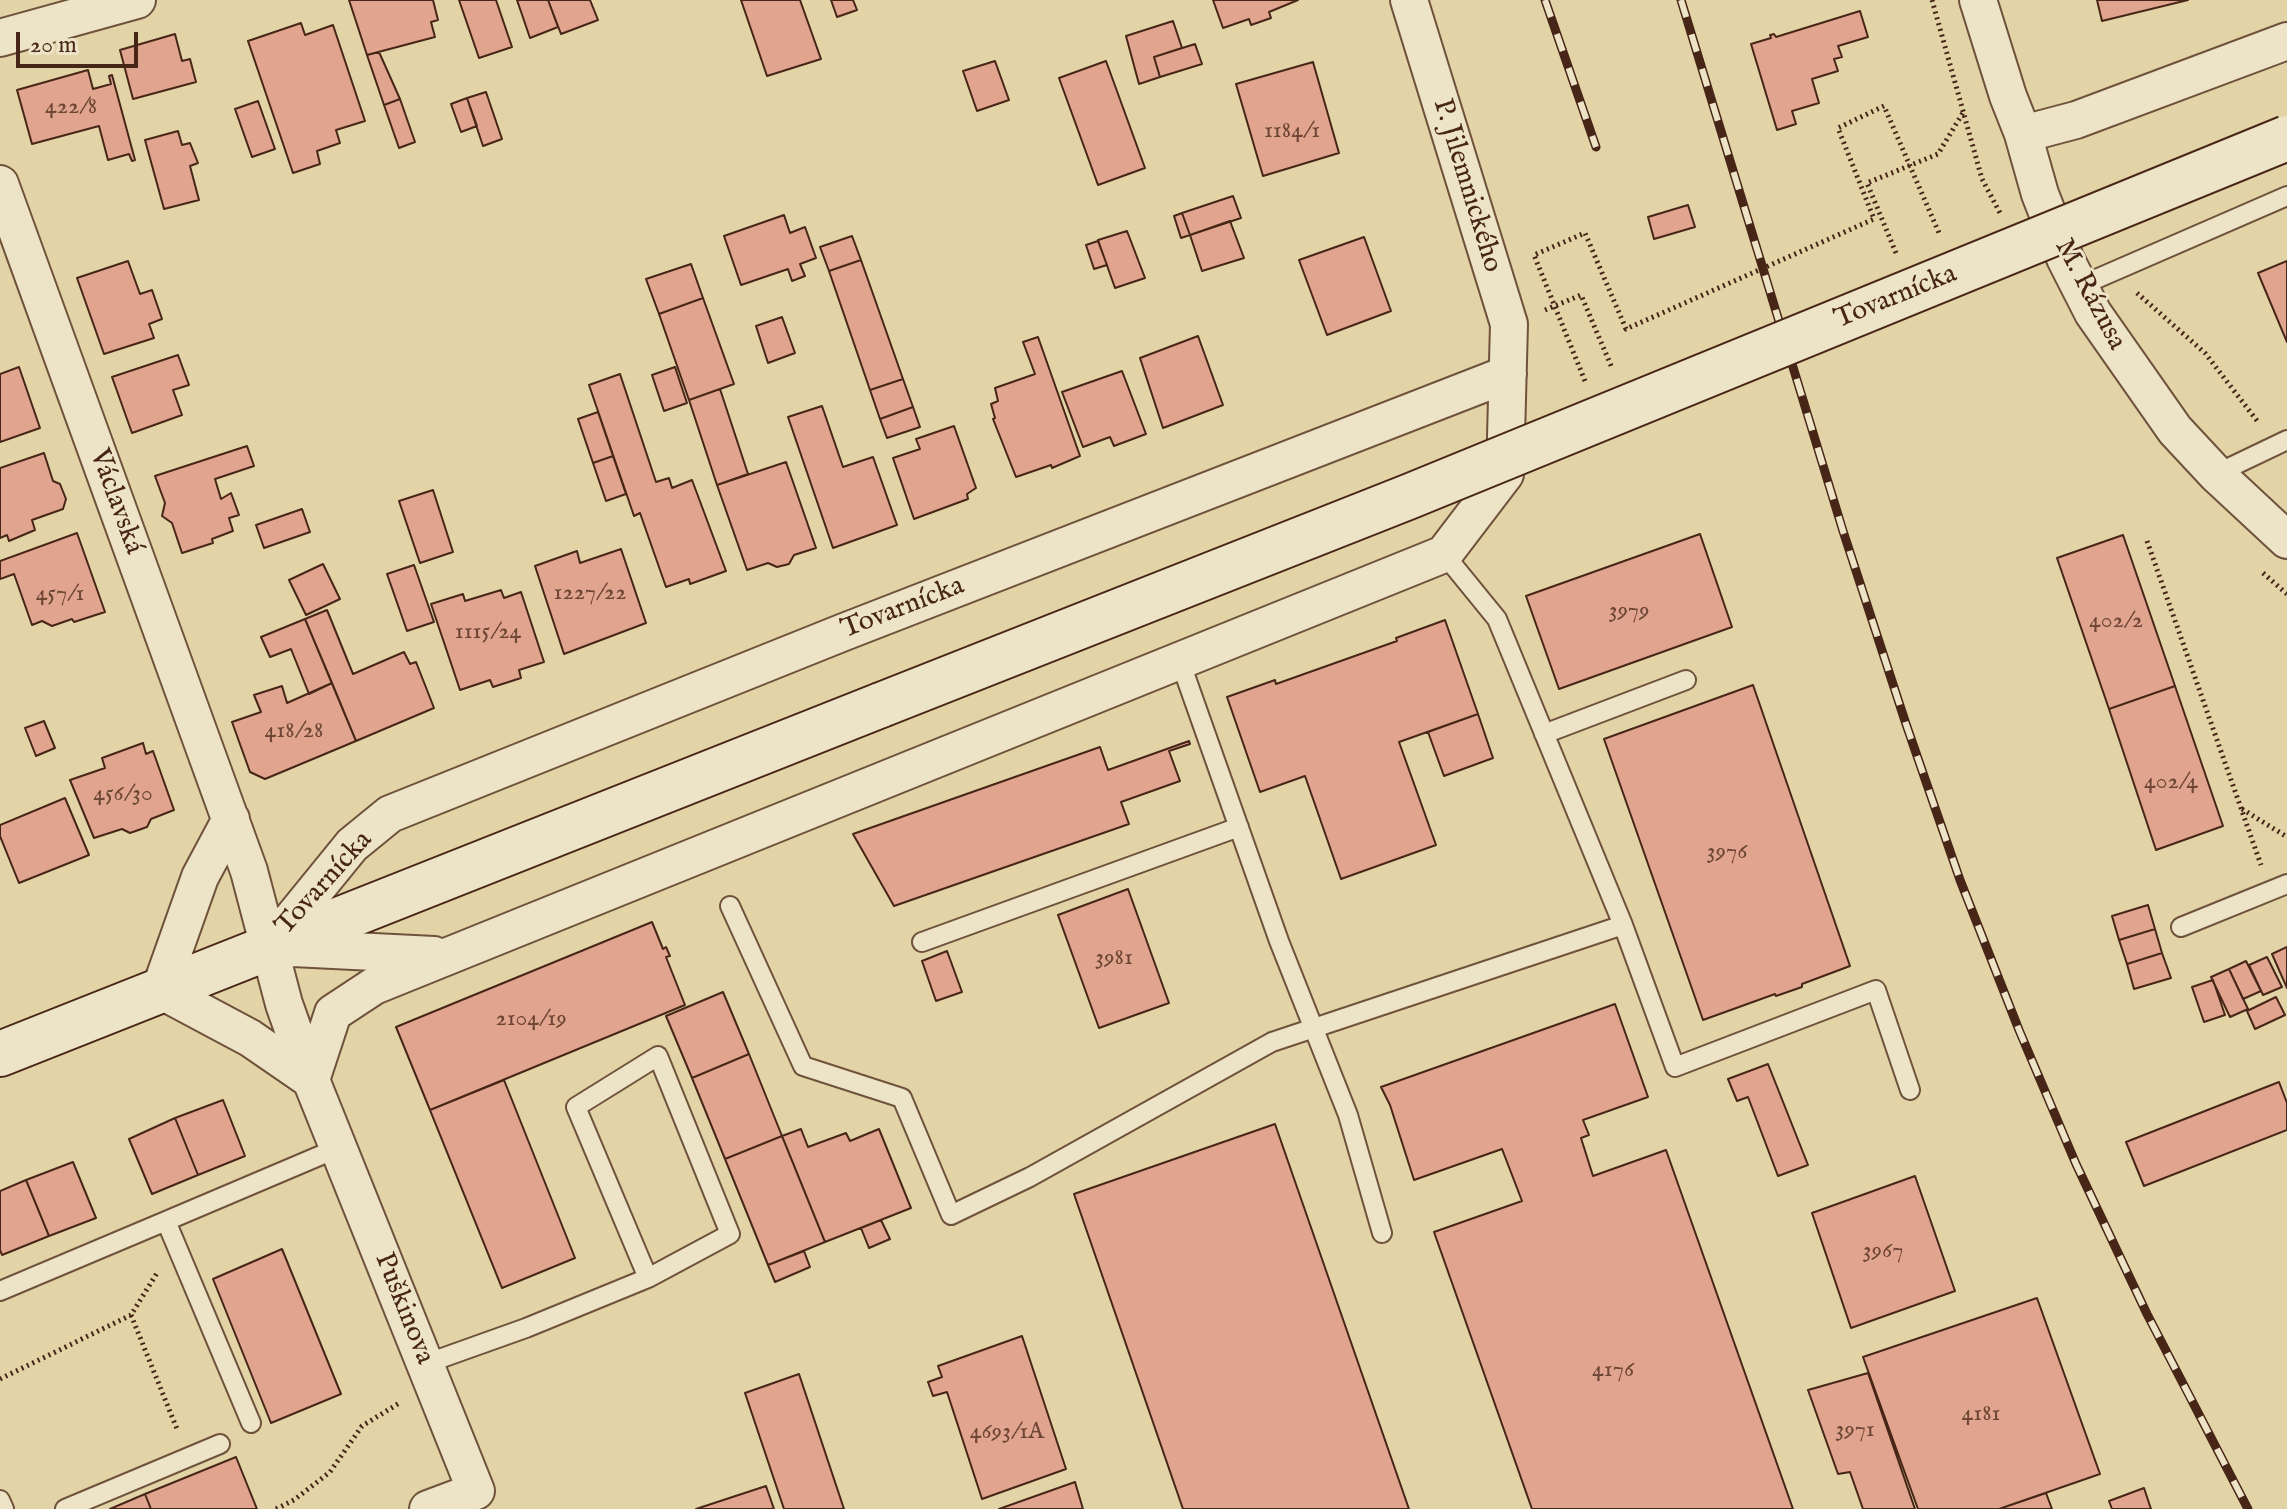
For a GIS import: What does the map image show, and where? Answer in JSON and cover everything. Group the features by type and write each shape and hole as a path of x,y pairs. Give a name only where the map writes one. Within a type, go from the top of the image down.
{"main road":[{"name":"Tovarnícka","path":"0,1054 1408,497 2287,138"}],"street":[{"path":"0,38 137,0"},
{"name":"P. Jilemnického","path":"1409,0 1509,324 1508,374"},
{"name":"M. Rázusa","path":"1978,0 2040,194 2065,258 2093,313 2175,430 2216,474 2287,540"},
{"path":"2023,134 2076,120 2287,41"},
{"name":"Václavská","path":"0,184 231,819 249,871 269,947"},
{"path":"1444,554 1505,474 1508,374"},
{"name":"Tovarnícka","path":"269,947 352,845 390,814 859,626 1508,374"},
{"name":"Tovarnícka","path":"269,947 444,956 1444,554"},
{"path":"231,819 200,877 160,990 250,1038 311,1080 333,1013 374,986 444,956"},
{"name":"Puškinova","path":"269,947 284,1004 311,1080 476,1491 428,1509"}],"lane":[{"path":"2080,286 2287,196"},
{"path":"2216,474 2287,440"},
{"path":"1444,554 1497,619 1623,925 1675,1067 1876,990 1910,1090"},
{"path":"1180,661 1348,1115 1382,1233"},
{"path":"1544,734 1686,680"},
{"path":"922,942 1239,827"},
{"path":"2181,927 2279,888"},
{"path":"730,906 803,1066 902,1098 951,1215 1030,1177 1272,1042 1623,925"},
{"path":"430,1375 526,1328 648,1278 730,1234 658,1056 576,1107 648,1278"},
{"path":"0,1291 338,1148"},
{"path":"166,1221 251,1423"},
{"path":"65,1509 220,1444"},
{"path":"0,1500 4,1509"}],"path":[{"path":"1585,382 1534,255 1585,233 1626,329 1874,219 1838,128 1884,106 1944,243"},
{"path":"1899,261 1867,183 1938,154 1964,110"},
{"path":"2147,541 2241,809 2279,888"},
{"path":"2241,809 2287,837"},
{"path":"0,1379 131,1315 156,1274 179,1252"},
{"path":"131,1315 188,1458"},
{"path":"276,1509 294,1500 330,1472 362,1426 430,1375"}],"building":[{"path":"349,0 433,0 438,20 431,22 435,37 367,55"},
{"path":"459,0 496,0 512,47 479,58"},
{"path":"517,0 548,0 558,27 530,38"},
{"path":"548,0 590,0 598,20 561,34"},
{"path":"741,0 800,0 821,59 767,76"},
{"path":"831,0 853,0 857,10 837,17"},
{"path":"1213,0 1298,0 1269,12 1271,18 1251,25 1249,19 1223,28"},
{"path":"2097,0 2188,0 2102,21"},
{"path":"1860,11 1868,37 1838,46 1842,57 1834,59 1838,71 1812,79 1819,103 1792,111 1796,124 1777,130 1751,44 1771,38 1770,35 1776,37"},
{"path":"1173,21 1182,48 1154,57 1160,77 1139,84 1126,36"},
{"path":"301,23 305,35 333,25 365,121 336,130 340,143 317,151 320,164 293,173 248,41"},
{"path":"175,34 182,61 190,59 196,82 133,99 120,50"},
{"path":"1195,44 1202,64 1160,77 1154,57"},
{"path":"379,52 400,99 384,105 367,55"},
{"path":"995,61 1009,100 977,111 963,71"},
{"path":"1106,61 1145,168 1098,185 1059,78"},
{"path":"1313,62 1339,153 1263,176 1236,84"},
{"path":"88,70 93,89 111,84 109,76 112,75 135,160 132,161 129,154 108,160 99,126 32,144 17,90"},
{"path":"486,92 502,139 483,146 467,98"},
{"path":"467,98 477,126 461,132 451,104"},
{"path":"400,99 415,142 399,148 384,105"},
{"path":"258,101 275,149 252,157 235,109"},
{"path":"178,131 182,145 190,143 198,163 190,166 199,200 164,209 145,140"},
{"path":"1233,196 1241,218 1190,235 1182,213"},
{"path":"1688,205 1695,227 1654,239 1648,217"},
{"path":"1182,213 1190,235 1181,238 1174,216"},
{"path":"784,215 790,233 805,227 816,258 800,264 805,276 792,281 788,269 741,285 724,236"},
{"path":"1230,221 1244,258 1202,271 1190,235"},
{"path":"1127,231 1145,278 1115,288 1098,240"},
{"path":"852,236 861,260 829,271 820,247"},
{"path":"1364,237 1391,311 1327,335 1299,260"},
{"path":"1098,241 1107,265 1094,269 1086,245"},
{"path":"861,260 903,379 870,390 829,271"},
{"path":"128,261 140,294 152,290 162,319 149,324 154,338 104,354 77,278"},
{"path":"2287,261 2287,342 2258,273"},
{"path":"691,264 703,298 659,314 646,279"},
{"path":"703,298 734,384 689,400 659,314"},
{"path":"782,317 795,353 768,363 756,326"},
{"path":"1198,336 1223,405 1163,428 1140,358"},
{"path":"1038,337 1080,456 1052,468 1051,465 1016,477 993,419 991,404 998,401 995,388 1035,374 1023,342"},
{"path":"178,355 189,385 173,390 182,415 132,433 112,377"},
{"path":"19,367 40,428 0,442 0,374"},
{"path":"675,367 687,403 664,411 652,375"},
{"path":"1122,371 1146,434 1114,446 1110,437 1083,447 1062,392"},
{"path":"620,374 656,482 669,478 672,488 692,480 726,571 690,584 689,579 666,587 640,513 634,516 589,385"},
{"path":"903,379 913,407 880,419 870,390"},
{"path":"720,389 748,474 717,485 689,400"},
{"path":"822,406 843,467 873,457 897,525 833,548 788,417"},
{"path":"913,407 920,427 887,438 880,419"},
{"path":"598,412 613,456 593,463 578,419"},
{"path":"954,426 976,488 967,494 968,499 914,519 893,458 920,449 916,439"},
{"path":"247,446 254,466 215,479 221,499 231,493 239,515 229,518 233,531 212,539 213,543 182,553 172,523 162,516 165,503 155,476"},
{"path":"44,453 53,481 60,484 66,499 63,509 32,520 35,530 9,541 7,535 0,538 0,468"},
{"path":"613,456 626,494 606,501 593,463"},
{"path":"786,462 816,548 794,555 789,564 777,567 768,563 747,570 717,485"},
{"path":"433,490 453,552 420,563 399,501"},
{"path":"302,509 310,532 264,548 256,525"},
{"path":"77,533 105,612 52,626 42,621 32,625 14,574 0,579 0,561"},
{"path":"1700,534 1732,627 1559,689 1526,596"},
{"path":"2123,535 2175,686 2109,709 2057,558"},
{"path":"621,549 646,623 564,654 535,566 577,551 580,563"},
{"path":"323,564 340,599 306,615 289,580"},
{"path":"414,565 434,622 407,631 387,574"},
{"path":"501,590 504,598 521,592 544,662 519,670 521,678 493,687 490,680 460,690 431,604 463,594 465,601"},
{"path":"327,610 353,674 404,652 410,664 416,662 434,708 356,741 305,619"},
{"path":"305,619 332,683 309,694 291,649 270,657 261,637"},
{"path":"1445,620 1478,714 1399,742 1436,845 1341,879 1305,776 1260,792 1227,697 1275,680 1276,684 1397,641 1396,638"},
{"path":"332,683 356,741 265,779 250,772 232,722 261,712 254,695 282,686 287,703"},
{"path":"1753,685 1850,966 1802,984 1802,987 1703,1020 1604,739"},
{"path":"2175,686 2223,826 2156,850 2109,709"},
{"path":"1478,714 1493,758 1444,776 1428,732"},
{"path":"44,721 55,748 36,756 25,728"},
{"path":"1189,741 1190,744 1169,751 1180,781 1121,802 1129,824 894,906 853,834 1100,747 1108,770"},
{"path":"143,743 146,754 153,751 174,810 151,819 147,827 130,833 122,829 94,838 70,780 105,768 102,758"},
{"path":"65,798 89,855 19,883 0,836 0,825"},
{"path":"1128,889 1169,1003 1099,1028 1058,915"},
{"path":"2148,905 2155,929 2119,940 2112,916"},
{"path":"652,922 663,949 666,947 670,956 666,957 685,1005 430,1110 396,1027"},
{"path":"2155,929 2162,953 2127,964 2119,940"},
{"path":"2287,947 2287,988 2272,954"},
{"path":"947,951 962,992 936,1001 922,961"},
{"path":"2162,953 2171,978 2134,989 2127,964"},
{"path":"2267,957 2282,987 2263,995 2249,965"},
{"path":"2246,961 2261,991 2243,999 2229,969"},
{"path":"2229,969 2248,1009 2230,1017 2211,977"},
{"path":"2213,980 2225,1015 2204,1022 2192,987"},
{"path":"723,992 749,1054 692,1078 666,1016"},
{"path":"2276,997 2285,1015 2255,1029 2247,1011"},
{"path":"1615,1004 1648,1097 1583,1120 1589,1135 1581,1138 1593,1176 1666,1150 1793,1509 1532,1509 1434,1232 1522,1201 1502,1149 1414,1180 1390,1105 1381,1087"},
{"path":"749,1054 782,1136 725,1159 692,1078"},
{"path":"1768,1064 1808,1165 1778,1176 1748,1097 1737,1101 1728,1079"},
{"path":"504,1080 575,1258 502,1288 430,1110"},
{"path":"2279,1082 2287,1103 2287,1130 2144,1186 2126,1142"},
{"path":"223,1100 245,1156 198,1175 175,1118"},
{"path":"175,1118 198,1175 152,1194 129,1139"},
{"path":"1275,1124 1409,1509 1183,1509 1074,1194"},
{"path":"801,1129 808,1147 846,1133 850,1141 879,1129 911,1208 825,1242 782,1136"},
{"path":"782,1136 825,1242 768,1265 725,1159"},
{"path":"73,1162 96,1218 49,1236 26,1180"},
{"path":"1915,1176 1955,1291 1851,1328 1812,1213"},
{"path":"26,1180 49,1236 2,1255 0,1191"},
{"path":"881,1220 890,1239 869,1248 861,1228"},
{"path":"282,1249 341,1394 271,1423 213,1279"},
{"path":"804,1251 810,1267 775,1282 768,1265"},
{"path":"2037,1298 2100,1474 1999,1509 1918,1509 1863,1357"},
{"path":"1022,1336 1066,1469 982,1499 947,1392 933,1396 928,1382 942,1377 938,1366"},
{"path":"1868,1373 1915,1509 1863,1509 1850,1472 1838,1474 1808,1390"},
{"path":"799,1374 844,1509 784,1509 745,1393"},
{"path":"236,1457 257,1509 151,1509 145,1494"},
{"path":"1075,1482 1083,1509 999,1509"},
{"path":"766,1486 774,1509 696,1509"},
{"path":"2144,1488 2151,1509 2112,1509 2109,1501"},
{"path":"2046,1493 2052,1509 1999,1509"},
{"path":"145,1494 151,1509 110,1509"}],"railway":[{"path":"1545,0 1596,147"},
{"path":"1681,0 1843,531 1960,880 2076,1164 2147,1314 2248,1509"}]}
